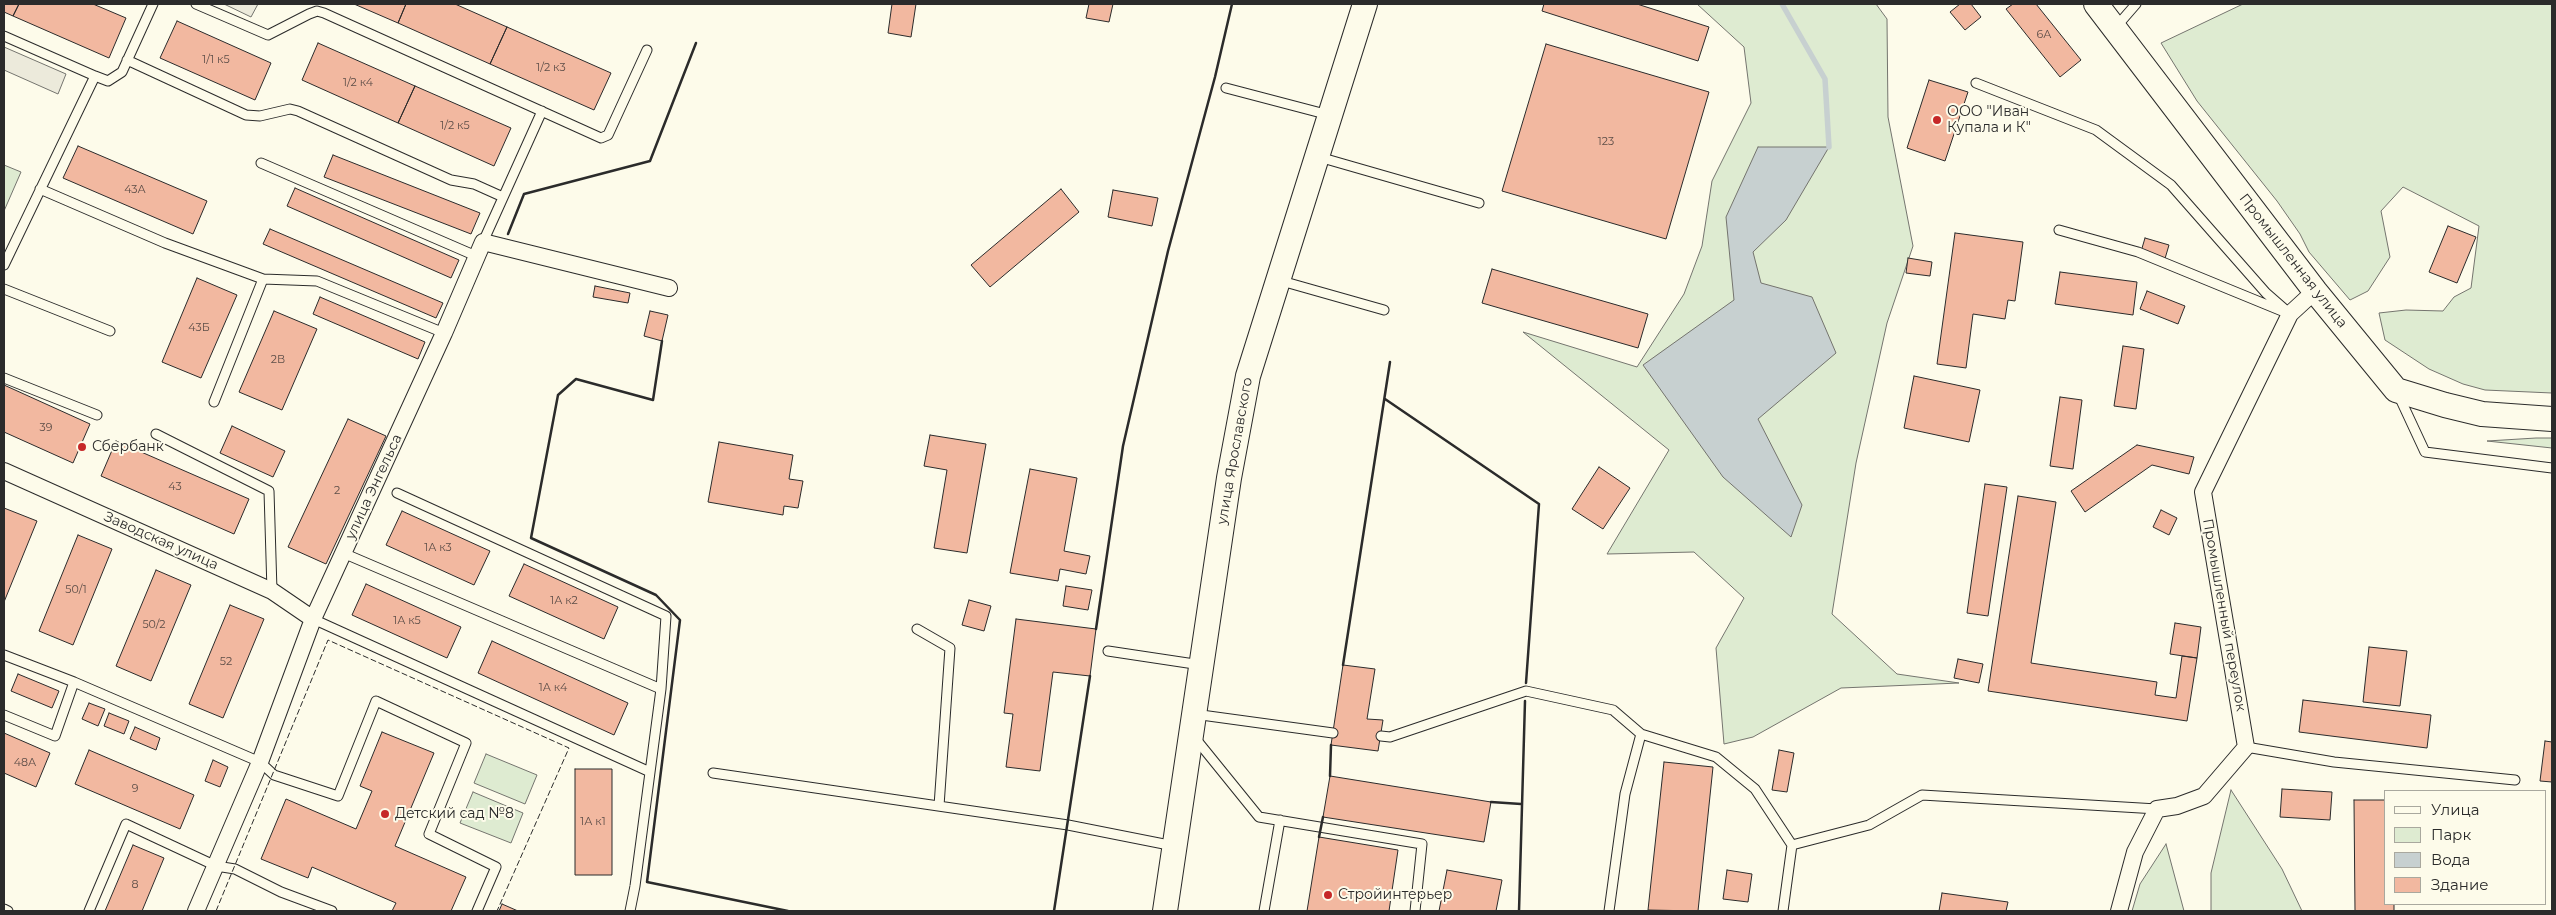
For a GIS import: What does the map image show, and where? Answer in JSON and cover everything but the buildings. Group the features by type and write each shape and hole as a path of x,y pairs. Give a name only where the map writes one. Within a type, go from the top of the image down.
{"street":[{"name":"Промышленная улица","path":"2096,4 2315,291 2396,390"},
{"name":"улица Ярославского","path":"1165,911 1229,478 1248,376 1358,15"},
{"path":"480,249 669,288"},
{"name":"улица Энгельса","path":"196,911 260,762 313,619 444,333 480,249"},
{"name":"Промышленный переулок","path":"2246,747 2203,492 2290,314 2315,291"},
{"path":"2396,390 2482,414 2552,419"},
{"name":"Заводская улица","path":"4,471 272,591 313,619"},
{"path":"2119,911 2135,852 2157,809 2177,806 2204,796 2246,747"}],"lane":[{"path":"4,36 108,81 122,72 153,4"},
{"path":"196,4 268,35 309,14 324,13 542,112 605,138 647,50"},
{"path":"2114,29 2136,4"},
{"path":"127,60 246,115 260,116 290,109 298,111 450,180 474,184 503,197"},
{"path":"4,265 95,76"},
{"path":"1976,82 2096,130 2171,184 2266,293 2290,314"},
{"path":"1226,88 1329,115"},
{"path":"261,163 480,249 542,112"},
{"path":"1316,156 1479,203"},
{"path":"40,189 165,243 263,279 317,281 444,333"},
{"path":"2059,230 2138,252 2290,314"},
{"path":"214,402 263,279"},
{"path":"1278,280 1384,310"},
{"path":"4,289 110,331"},
{"path":"4,378 97,414"},
{"path":"2396,390 2425,452 2552,468"},
{"path":"156,434 269,491 272,591"},
{"path":"397,492 666,616 661,689 630,911"},
{"path":"344,553 661,689"},
{"path":"313,619 650,772"},
{"path":"917,629 950,648 939,806"},
{"path":"1108,651 1201,666"},
{"path":"4,655 74,682 260,762 274,775 338,796 376,700 466,743 429,834 496,867 477,911"},
{"path":"4,715 56,736 74,682"},
{"path":"1380,736 1390,737 1398,735 1526,691 1613,710 1641,734 1716,757 1756,790 1792,846 1783,911"},
{"path":"1193,724 1333,733"},
{"path":"1193,724 1259,817 1422,844 1415,911"},
{"path":"1609,911 1625,794 1641,734"},
{"path":"2246,747 2334,762 2515,780"},
{"path":"713,773 1068,825 1175,846"},
{"path":"1792,846 1869,825 1922,795 2157,809"},
{"path":"1264,911 1280,820"},
{"path":"89,911 126,824 216,866 235,869 281,892 332,911"},
{"path":"4,909 8,911"}],"green space":[{"path":"1697,4 1876,4 1887,19 1888,117 1913,246 1887,323 1856,463 1832,614 1897,674 1959,683 1841,688 1753,737 1724,744 1716,648 1744,598 1694,552 1607,554 1669,450 1523,332 1637,367 1684,294 1702,246 1712,181 1751,103 1744,47"},
{"path":"2243,4 2552,4 2552,393 2485,390 2463,384 2429,369 2385,340 2379,313 2406,310 2443,311 2454,297 2471,288 2479,226 2403,187 2381,211 2390,257 2368,291 2350,300 2309,252 2300,234 2277,201 2197,101 2161,43"},
{"path":"4,165 21,172 4,211"},
{"path":"2536,438 2552,438 2552,448 2487,441"},
{"path":"486,754 537,775 525,804 474,783"},
{"path":"2231,790 2282,869 2302,911 2211,911 2211,873"},
{"path":"473,792 523,813 511,843 460,823"},
{"path":"2166,844 2184,911 2132,911 2140,884"}],"shaded area":[{"path":"224,4 258,4 251,17"},
{"path":"4,47 66,74 58,94 4,70"}],"water":[{"path":"1758,147 1829,147 1786,220 1753,252 1761,283 1812,297 1836,353 1758,419 1802,505 1791,537 1723,477 1643,365 1734,300 1726,217"}],"waterway":[{"path":"1782,4 1825,79 1829,147"}],"fence":[{"path":"216,911 328,640 569,748 497,911"}],"wall":[{"path":"1096,629 1123,446 1168,251 1215,77 1232,4"},
{"path":"508,234 524,194 650,161 696,43"},
{"path":"662,341 653,400 576,379 558,395 531,538 656,595 680,620 647,882 788,911"},
{"path":"1343,665 1390,362"},
{"path":"1385,399 1539,504 1526,683"},
{"path":"1054,911 1090,676"},
{"path":"1519,911 1525,701"},
{"path":"1330,776 1331,745"},
{"path":"1491,802 1521,804"},
{"path":"1319,837 1323,817"}],"place":[{"name":"ООО \"Иван Купала и К\"","path":"1937,120"},
{"name":"Сбербанк","path":"82,447"},
{"name":"Детский сад №8","path":"385,814"},
{"name":"Стройинтерьер","path":"1328,895"}]}
